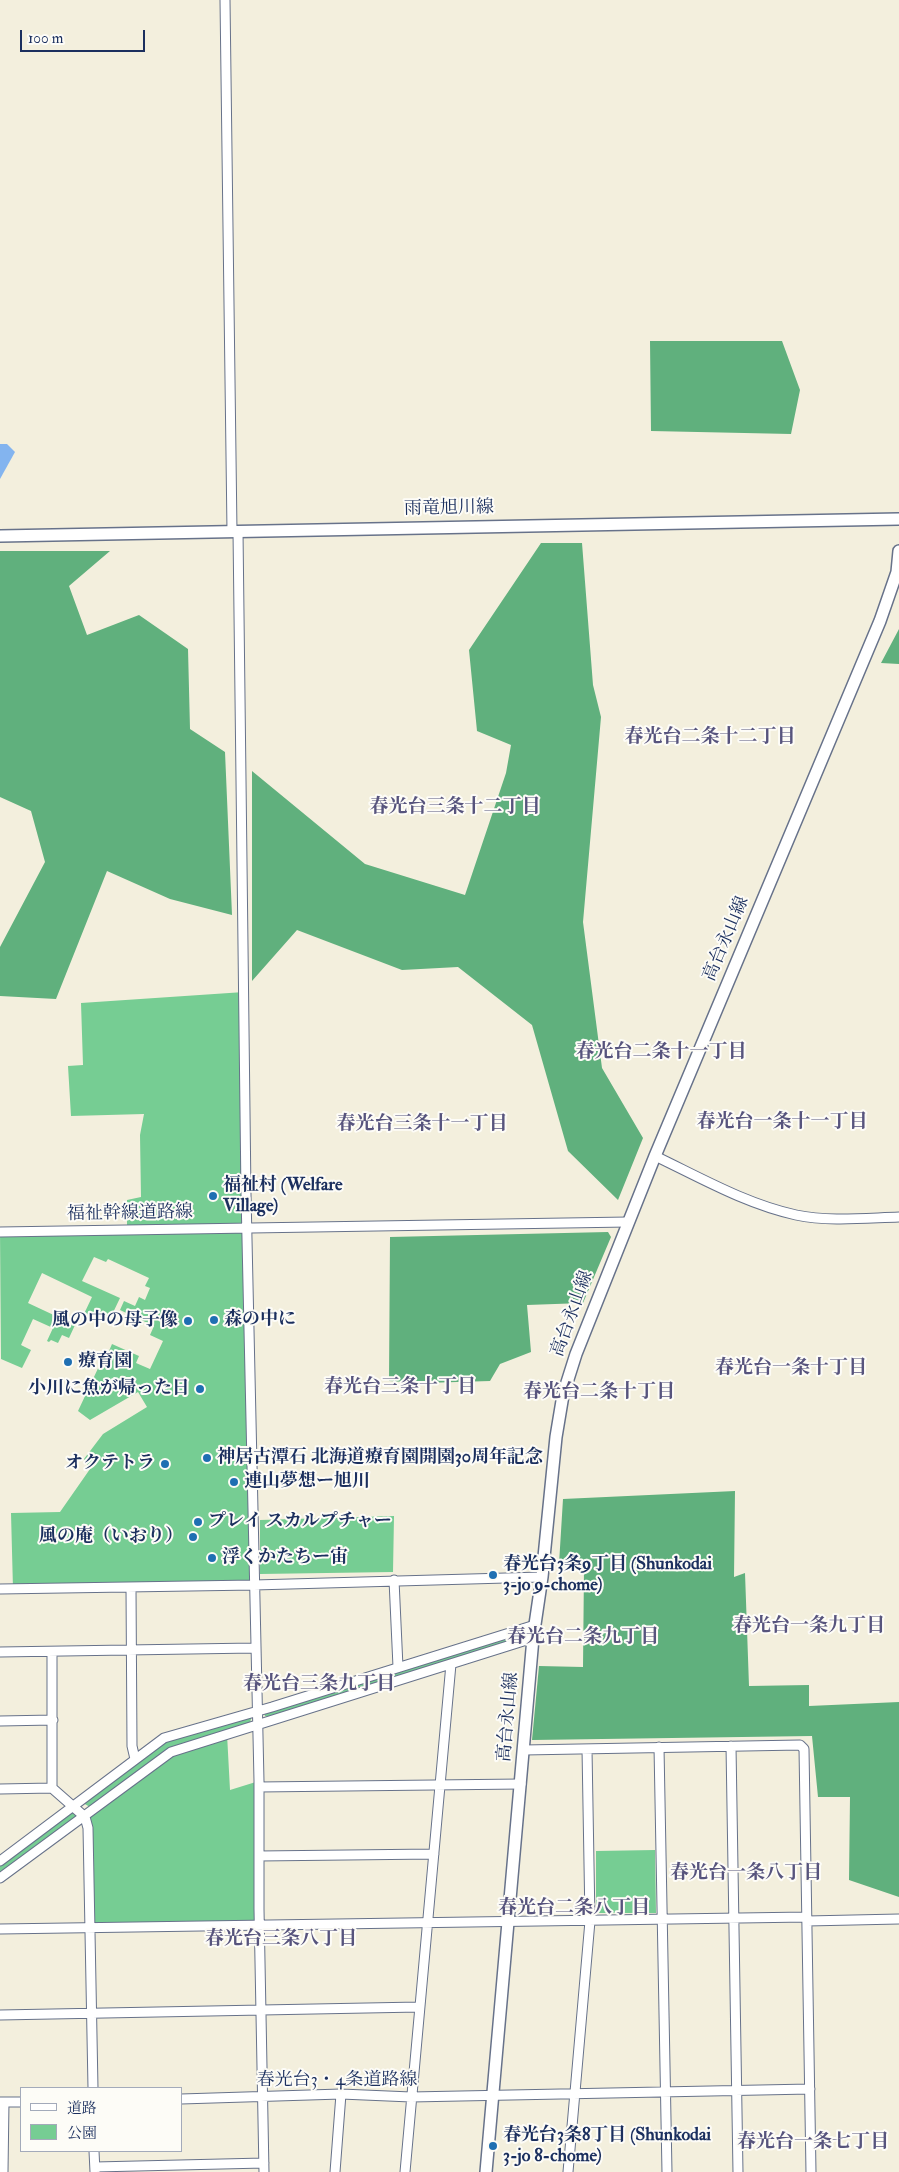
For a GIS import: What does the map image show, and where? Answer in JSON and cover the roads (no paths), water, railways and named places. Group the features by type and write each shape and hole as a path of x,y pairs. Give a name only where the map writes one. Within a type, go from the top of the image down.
{"street":[{"path":"94,2152 95,2169 264,2167 259,1926 259,1788 254,1648 246,1230 225,0"},
{"name":"雨竜旭川線","path":"0,536 899,519"},
{"name":"高台永山線","path":"486,2172 533,1638 542,1577 556,1437 563,1395 576,1354 655,1156 880,621 897,572 899,551"},
{"path":"655,1156 757,1205 798,1216 832,1218 899,1217"},
{"name":"福祉幹線道路線","path":"0,1232 246,1230 628,1222"},
{"path":"0,1589 131,1588 542,1577"},
{"path":"394,1580 398,1667"},
{"path":"131,1588 133,1650 132,1746 135,1759"},
{"path":"0,1861 164,1738 256,1712 535,1625"},
{"path":"0,1878 85,1817 170,1752 533,1638"},
{"path":"0,1652 254,1648"},
{"path":"52,1652 52,1788"},
{"path":"405,2172 451,1664"},
{"path":"0,1721 53,1720"},
{"path":"524,1750 800,1745 804,1749 811,2172"},
{"path":"730,1746 738,2172"},
{"path":"659,1748 667,2172"},
{"path":"568,2172 590,1921 586,1749"},
{"path":"259,1788 521,1784"},
{"path":"0,1789 52,1788 75,1806 85,1817 88,1828 94,2087"},
{"path":"259,1856 434,1854"},
{"path":"0,1929 734,1918 899,1919"},
{"path":"0,2015 419,2007"},
{"name":"春光台3・4条道路線","path":"182,2100 341,2094 411,2097 810,2089"},
{"path":"335,2172 341,2094"},
{"path":"3,2172 2,2102 20,2102"}],"water":[{"path":"0,444 7,444 15,452 0,479"}],"place":[{"name":"福祉村 (Welfare Village)","path":"213,1196"},
{"name":"森の中に","path":"214,1320"},
{"name":"風の中の母子像","path":"188,1321"},
{"name":"療育園","path":"68,1362"},
{"name":"小川に魚が帰った日","path":"200,1389"},
{"name":"神居古潭石 北海道療育園開園30周年記念","path":"207,1458"},
{"name":"オクテトラ","path":"165,1464"},
{"name":"連山夢想ー旭川","path":"234,1482"},
{"name":"プレイ スカルプチャー","path":"198,1522"},
{"name":"風の庵（いおり）","path":"193,1537"},
{"name":"浮くかたちー宙","path":"212,1558"},
{"name":"春光台3条9丁目 (Shunkodai 3-jo 9-chome)","path":"493,1575"},
{"name":"春光台3条8丁目 (Shunkodai 3-jo 8-chome)","path":"493,2146"}],"district":[{"name":"春光台二条十二丁目","path":"710,738"},
{"name":"春光台三条十二丁目","path":"455,808"},
{"name":"春光台二条十一丁目","path":"661,1053"},
{"name":"春光台一条十一丁目","path":"782,1123"},
{"name":"春光台三条十一丁目","path":"422,1125"},
{"name":"春光台一条十丁目","path":"791,1369"},
{"name":"春光台三条十丁目","path":"400,1388"},
{"name":"春光台二条十丁目","path":"599,1393"},
{"name":"春光台一条九丁目","path":"809,1627"},
{"name":"春光台二条九丁目","path":"583,1638"},
{"name":"春光台三条九丁目","path":"319,1685"},
{"name":"春光台一条八丁目","path":"746,1874"},
{"name":"春光台二条八丁目","path":"574,1909"},
{"name":"春光台三条八丁目","path":"281,1940"},
{"name":"春光台一条七丁目","path":"813,2143"}]}
